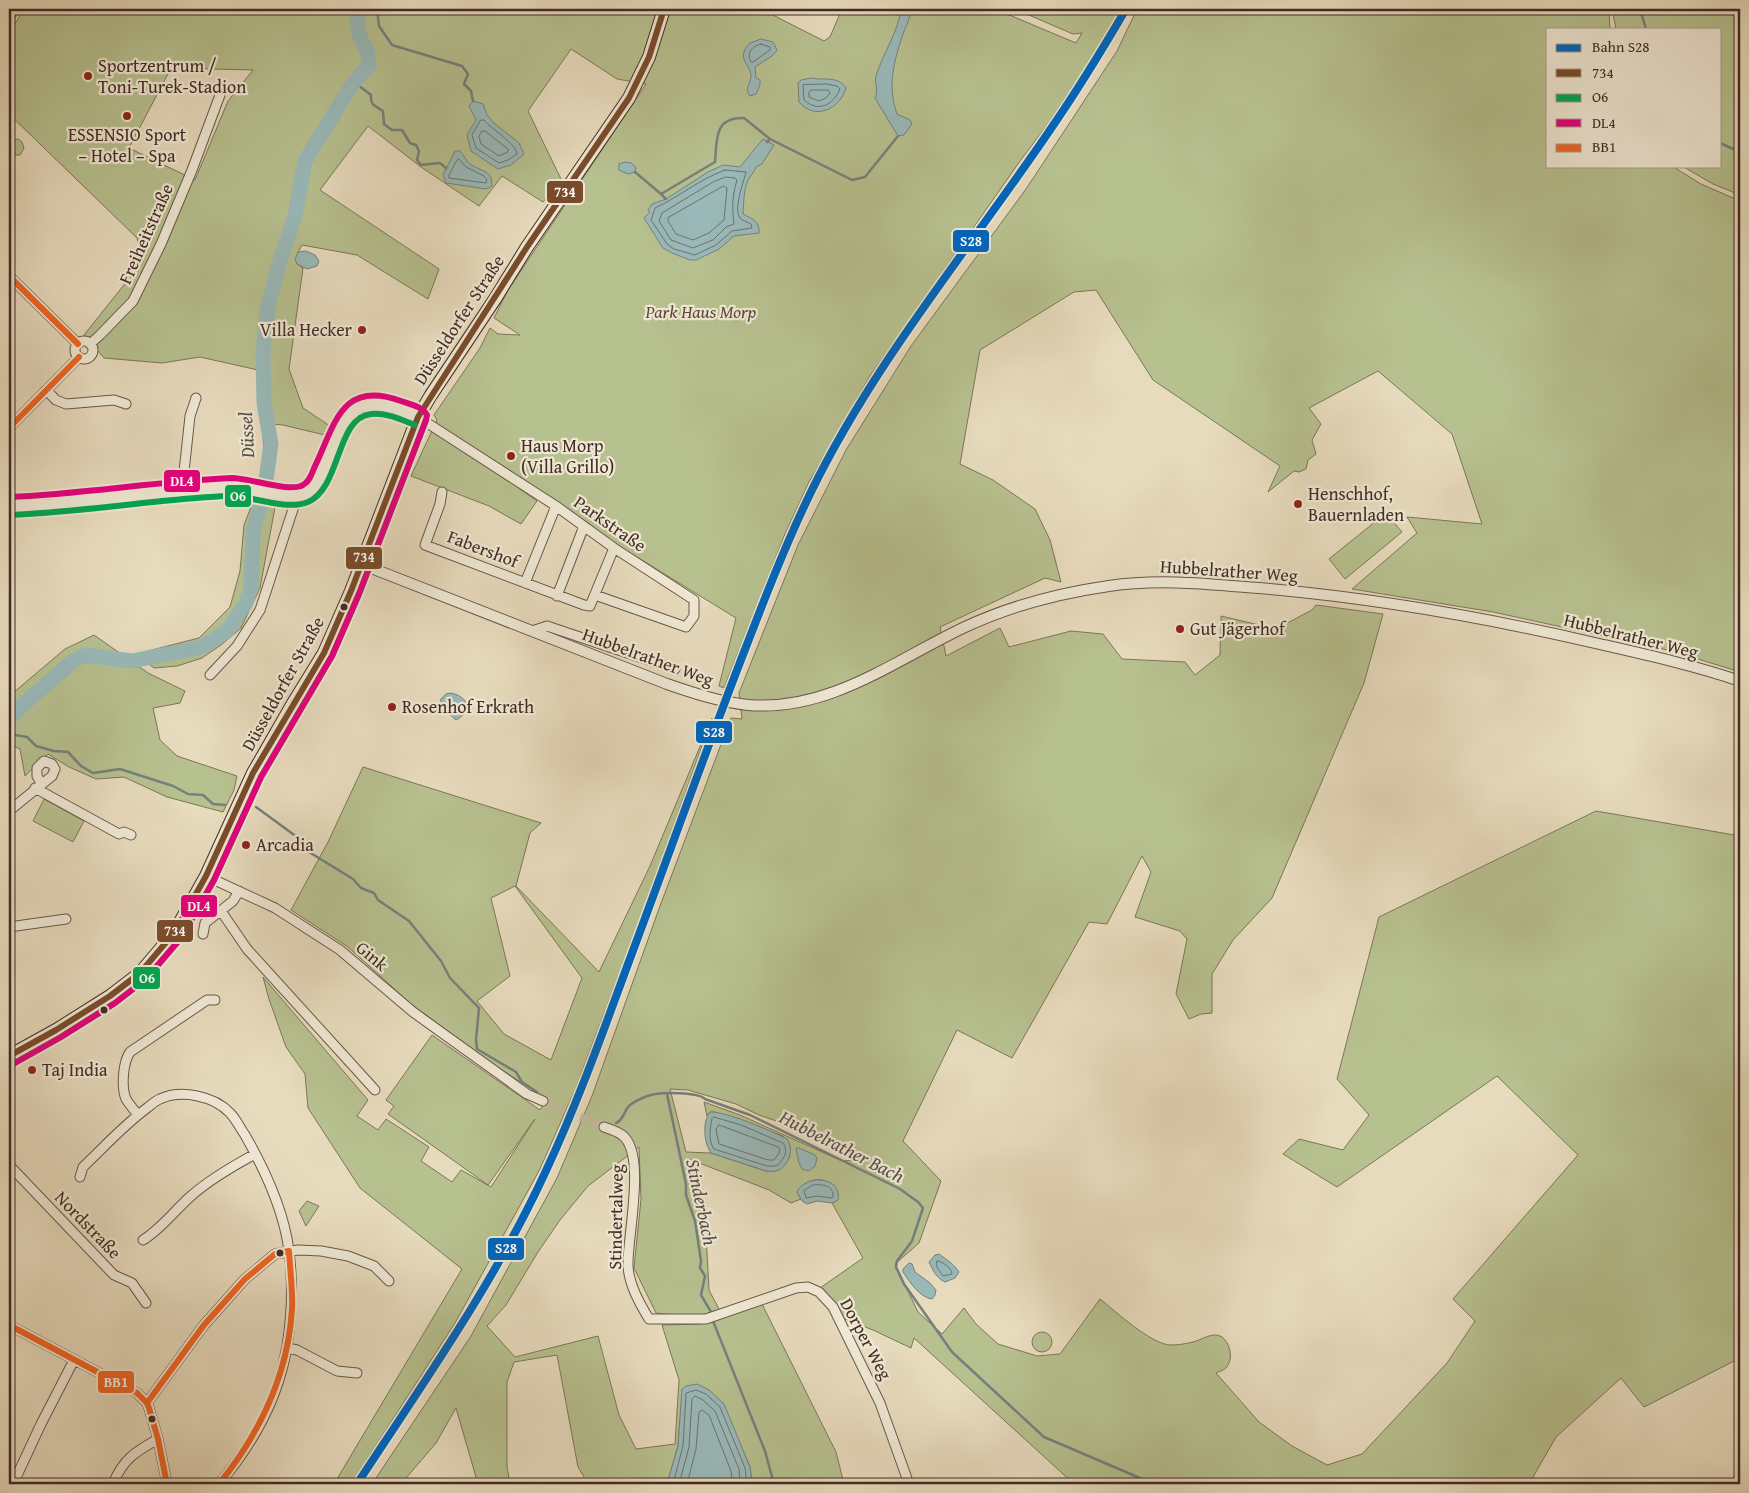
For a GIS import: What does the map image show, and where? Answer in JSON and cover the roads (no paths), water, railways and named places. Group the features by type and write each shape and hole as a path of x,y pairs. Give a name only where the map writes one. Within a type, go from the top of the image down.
{"main road":[{"name":"Düsseldorfer Straße","path":"9,1056 99,1004 140,973 174,934 206,876 253,773 324,653 351,591 418,417 430,395 629,98 650,57 664,9"}],"street":[{"name":"Freiheitstraße","path":"9,428 79,357 84,359 92,355 93,349 90,344 133,301 161,244 192,170 220,95"},
{"path":"9,276 78,344"},
{"path":"78,344 82,342 90,344"},
{"path":"78,344 76,352 79,357"},
{"path":"46,390 56,400 66,404 114,400 126,404"},
{"path":"182,490 190,416 196,398"},
{"path":"9,506 53,504 182,490 235,487 297,497 307,493 315,486 346,418 356,408 367,404 375,404 418,417"},
{"name":"Parkstraße","path":"418,417 556,506 614,548 694,600 694,616 686,627 595,595"},
{"name":"Fabershof","path":"442,492 440,504 425,545 584,606 590,606 595,595"},
{"path":"210,674 237,646 260,610 297,497"},
{"name":"Fabershof","path":"525,583 556,506"},
{"path":"557,596 584,526"},
{"path":"595,595 614,548"},
{"name":"Hubbelrather Weg","path":"360,564 667,684 710,697 750,705 794,703 824,696 852,686 964,628 1028,603 1093,588 1158,582 1189,582 1309,592 1474,618 1544,631 1637,652 1740,681"},
{"name":"Hubbelrather Weg","path":"532,631 547,626 675,669"},
{"path":"9,811 38,786 118,834 124,832 131,835"},
{"name":"Gink","path":"206,876 275,908 340,950 413,1012 527,1094 543,1101"},
{"path":"203,934 205,923 233,901 239,891"},
{"path":"222,911 248,949 375,1090"},
{"path":"9,928 66,918"},
{"path":"138,1115 126,1098 123,1081 127,1056 130,1052 207,1000 215,1000"},
{"path":"80,1177 83,1167 138,1115 160,1099 181,1095 202,1096 216,1101 230,1113 256,1154 279,1208 289,1251 292,1308 287,1348 276,1387 258,1428 239,1460 219,1484"},
{"name":"Stindertalweg","path":"604,1127 623,1135 633,1155 634,1181 628,1267 638,1302 649,1319"},
{"path":"143,1240 155,1232 170,1215 200,1189 256,1154"},
{"name":"Nordstraße","path":"9,1165 114,1275 132,1283 146,1303"},
{"path":"147,1403 204,1325 245,1279 274,1254 289,1251 321,1251 348,1256 374,1266 389,1281"},
{"name":"Dorper Weg","path":"649,1319 706,1319 796,1288 808,1287 819,1292 833,1307 880,1403 909,1484"},
{"path":"9,1325 137,1393 147,1403 158,1439 167,1484"},
{"path":"287,1348 297,1350 337,1371 357,1373"},
{"path":"13,1484 74,1360"},
{"path":"114,1484 123,1463 136,1451 158,1439"}],"water":[{"path":"901,9 910,9 910,13 895,64 892,93 897,114 910,120 912,124 904,135 898,136 875,98 877,92 876,76 894,35"},
{"path":"761,39 773,42 777,50 772,56 755,67 756,78 760,80 760,85 756,94 750,96 747,89 751,73 745,62 744,53 750,43"},
{"path":"811,78 839,81 846,88 833,107 826,110 812,111 805,108 799,102 798,83 801,80"},
{"path":"473,101 483,104 487,115 495,124 519,143 524,154 511,165 498,169 471,151 467,135 476,120 469,106"},
{"path":"763,139 774,145 762,164 756,167 746,185 743,214 757,223 759,233 734,236 719,249 696,260 690,260 663,248 644,218 650,212 648,210 652,204 666,199 708,172 723,165 740,167"},
{"path":"455,151 460,151 470,164 488,174 492,181 492,186 486,189 446,183 443,175"},
{"path":"631,163 636,167 635,172 628,174 619,170 619,164"},
{"path":"306,251 315,255 319,261 317,266 307,269 297,264 295,259 298,252"},
{"path":"451,693 462,698 467,705 465,713 456,720 444,709 440,700 446,694"},
{"path":"710,1112 737,1118 787,1139 790,1153 787,1163 780,1169 766,1171 711,1153 705,1132 707,1116"},
{"path":"796,1148 815,1155 817,1158 815,1166 809,1171 802,1169"},
{"path":"816,1180 833,1184 836,1187 838,1200 832,1203 817,1201 807,1204 802,1201 797,1192 800,1187"},
{"path":"939,1254 953,1264 959,1272 955,1278 945,1282 935,1274 929,1262 935,1255"},
{"path":"909,1263 912,1264 915,1272 936,1290 932,1299 919,1292 903,1272 903,1269"},
{"path":"697,1384 709,1390 724,1404 750,1467 752,1484 667,1484 678,1446 682,1389 686,1386"}],"waterway":[{"name":"Düssel","path":"9,717 73,661 86,655 132,661 202,647 227,631 246,603 251,588 253,532 265,487 271,444 264,403 263,352 268,306 279,264 295,216 305,161 354,82 369,66 368,53 359,35 357,18 364,9"},
{"path":"377,9 379,26 392,45 462,66 468,74 464,84 471,91 473,101"},
{"path":"1640,9 1646,28"},
{"path":"354,82 371,95 372,103 383,111 384,124 392,130 402,130 410,143 416,145 419,151 417,160 421,165 440,163 446,168"},
{"path":"635,172 661,194 715,162 719,131 722,125 734,119 744,118 770,139"},
{"path":"767,142 770,139 852,180 865,177 898,136"},
{"path":"1722,144 1740,152"},
{"path":"661,194 666,199"},
{"name":"Hubbelrather Bach","path":"9,734 27,737 36,746 54,751 68,752 81,766 93,773 120,769 173,786 188,794 203,795 213,804 225,805"},
{"name":"Hubbelrather Bach","path":"256,807 301,840 309,852 353,879 361,888 374,893 378,900 409,921 441,961 450,978 479,1008 477,1049 516,1072 522,1082 537,1092"},
{"name":"Hubbelrather Bach","path":"616,1123 621,1120 630,1105 646,1096 671,1093 695,1095 750,1115 900,1189 923,1208 912,1241 897,1261 896,1267 904,1284 952,1352 1044,1437 1154,1484"},
{"name":"Stinderbach","path":"667,1094 686,1184 686,1195 695,1221 701,1261 700,1268 705,1276 701,1295 711,1312"},
{"name":"Stinderbach","path":"713,1321 765,1451 774,1484"}],"tunnel":[{"path":"543,1101 604,1127"}],"rail line":[{"name":"S28","path":"357,1484 432,1371 480,1294 524,1216 544,1175 588,1071 781,558 835,445 892,353 1060,115 1126,9"}],"place":[{"name":"Sportzentrum / Toni-Turek-Stadion","path":"88,76"},
{"name":"ESSENSIO Sport – Hotel – Spa","path":"127,116"},
{"name":"Villa Hecker","path":"362,330"},
{"name":"Haus Morp (Villa Grillo)","path":"511,456"},
{"name":"Henschhof, Bauernladen","path":"1298,504"},
{"name":"Gut Jägerhof","path":"1180,629"},
{"name":"Rosenhof Erkrath","path":"392,707"},
{"name":"Arcadia","path":"246,845"},
{"name":"Taj India","path":"32,1070"}],"park label":[{"name":"Park Haus Morp","path":"701,312"}]}
